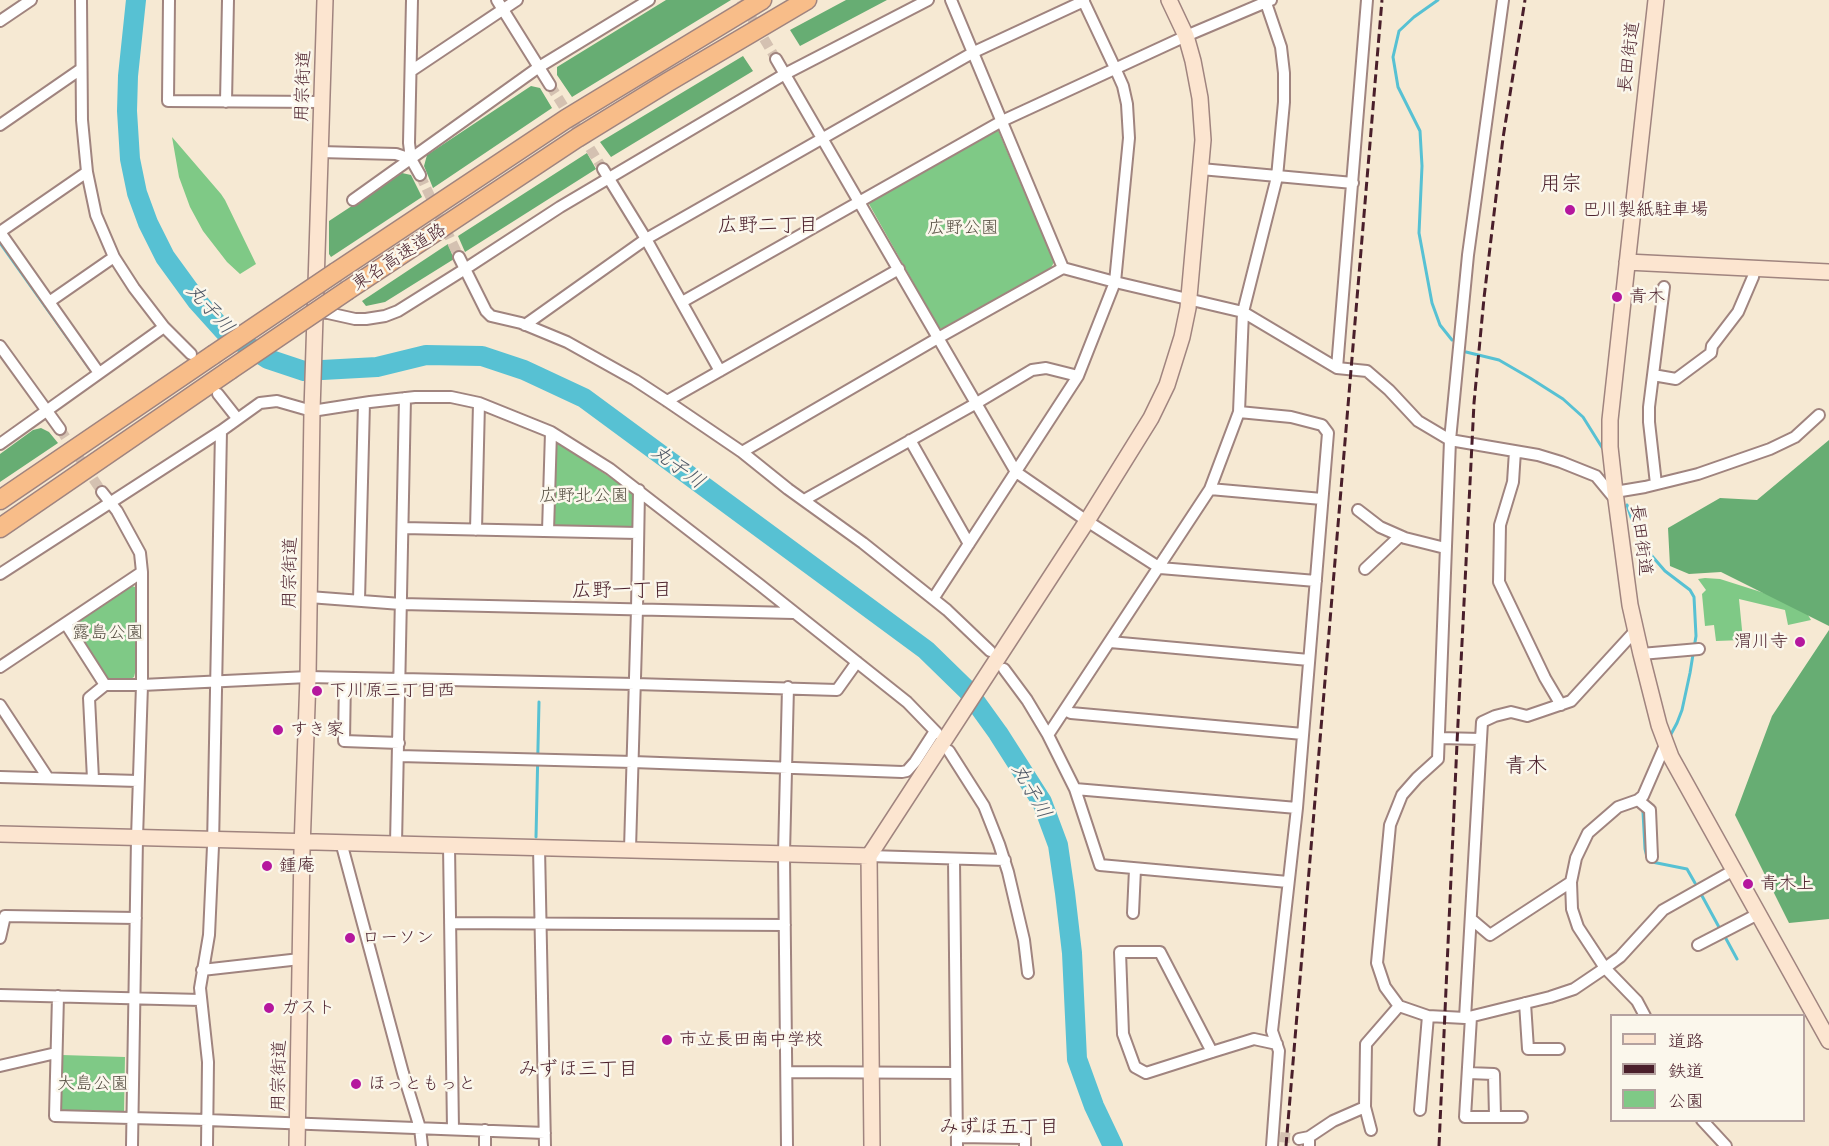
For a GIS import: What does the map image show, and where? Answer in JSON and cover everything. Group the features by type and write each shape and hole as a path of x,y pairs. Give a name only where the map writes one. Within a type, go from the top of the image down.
{"highway":[{"name":"東名高速道路","path":"0,500 566,119 762,0"},
{"name":"東名高速道路","path":"0,528 348,290 577,138 807,0"}],"street":[{"path":"0,21 31,0"},
{"path":"81,0 82,120 87,172 96,215 114,257 134,288 164,327 191,354"},
{"path":"169,0 168,101 322,102"},
{"path":"226,102 228,0"},
{"path":"316,0 326,0"},
{"name":"用宗街道","path":"297,1146 315,319 326,0"},
{"path":"412,0 409,143 411,159 420,175"},
{"path":"411,71 499,5 517,0"},
{"path":"353,200 539,67 649,0"},
{"path":"315,319 328,313 355,319 375,318 398,311 560,207 605,174 785,74 928,0"},
{"path":"951,0 1063,267"},
{"path":"872,1146 869,855 1087,521 1151,418 1167,385 1182,337 1189,299 1203,140 1202,116 1193,61 1186,36 1169,0"},
{"path":"1338,368 1367,0"},
{"path":"1503,0 1470,244 1449,440 1438,759 1402,795 1390,825 1377,963 1385,987 1399,1006 1428,1016 1468,1018 1575,989 1620,957 1663,910 1734,870"},
{"name":"長田街道","path":"1656,0 1610,420 1616,497 1627,585 1659,725 1671,757 1829,1041"},
{"path":"525,325 646,239 974,52 1084,1 1125,95 1129,123 1115,282 1078,376 933,599"},
{"path":"682,302 1002,121 1115,68 1268,1 1281,47 1284,102 1277,177 1243,312 1239,412 1210,489 1048,735"},
{"path":"499,5 550,85"},
{"path":"776,59 1016,472 1160,568 1316,581"},
{"path":"0,125 81,69"},
{"path":"320,152 396,154 411,159"},
{"path":"1201,169 1353,183"},
{"path":"87,172 0,232 99,373"},
{"path":"605,174 646,239 720,371"},
{"path":"49,302 114,257"},
{"path":"459,257 486,311 491,316 525,325 567,342 635,380 667,401 742,452 862,543 968,628 990,651"},
{"path":"1627,262 1829,272"},
{"path":"742,452 1063,267 1115,282 1243,312 1338,368 1367,371 1389,390 1418,421 1449,440 1538,455 1596,476 1616,497 1698,474 1770,449 1795,437 1819,415"},
{"path":"1653,375 1676,379 1711,352 1712,346 1737,312 1755,268"},
{"path":"667,401 899,269"},
{"path":"1656,484 1649,422 1664,287"},
{"path":"0,444 164,327"},
{"path":"0,346 60,429"},
{"path":"804,500 1032,370 1046,368 1078,376"},
{"path":"218,394 237,418"},
{"path":"0,574 221,431 260,403 268,401 313,404 364,403 451,396 479,403 551,432 610,469 907,702 936,732 915,762 907,771 902,772 399,756"},
{"path":"396,844 405,398"},
{"path":"359,600 364,403"},
{"path":"476,530 479,403"},
{"path":"1239,412 1291,417 1322,425 1328,433 1304,734 1272,1031 1279,1051 1275,1140"},
{"path":"207,1146 208,1062 200,988 209,935 213,839 221,431"},
{"path":"548,531 551,432"},
{"path":"910,440 969,544"},
{"path":"1515,451 1513,482 1500,525 1500,582 1545,678 1561,705"},
{"path":"1210,489 1322,499"},
{"path":"630,849 639,490"},
{"path":"102,492 117,511 140,553 142,572 142,685 138,781 132,1146"},
{"path":"1358,510 1380,526 1400,536 1445,548"},
{"path":"403,528 638,533"},
{"path":"1365,569 1400,536"},
{"path":"0,667 142,572"},
{"path":"309,597 401,604 794,613"},
{"path":"66,624 105,685"},
{"path":"1522,1117 1465,1117 1471,919 1482,722 1511,712 1527,716 1570,702 1636,630"},
{"path":"1110,642 1309,660"},
{"path":"1641,654 1694,650"},
{"path":"93,779 90,698 105,685 308,677 837,690 857,662"},
{"path":"1004,669 1027,700 1048,735 1075,789 1100,865 1288,882"},
{"path":"345,678 344,741 399,743"},
{"path":"787,1146 784,854 788,687"},
{"path":"0,705 48,778"},
{"path":"1065,710 1071,713 1304,734"},
{"path":"1439,738 1481,739"},
{"path":"1644,1014 1636,1001 1605,968 1578,927 1572,909 1571,882 1576,858 1588,833 1618,807 1644,796 1666,743"},
{"path":"949,751 984,806 1005,860 1024,940 1028,973"},
{"path":"0,777 138,781"},
{"path":"1075,789 1297,808"},
{"path":"1638,800 1650,810 1652,857"},
{"path":"0,834 1005,860"},
{"path":"341,842 402,1073 420,1128 422,1146"},
{"path":"449,845 453,1129"},
{"path":"539,847 545,1146"},
{"path":"954,859 957,1142 1025,1138 1025,1146"},
{"path":"1133,913 1135,869"},
{"path":"1471,919 1490,935 1571,882"},
{"path":"1698,945 1758,914"},
{"path":"0,938 5,916 136,918"},
{"path":"450,923 785,925"},
{"path":"1212,1052 1160,952 1120,951 1124,1034 1135,1067 1146,1073 1254,1039 1277,1044"},
{"path":"202,970 300,959"},
{"path":"0,995 201,1000"},
{"path":"58,996 55,1116 207,1119 545,1133"},
{"path":"1525,1003 1528,1049 1559,1049"},
{"path":"1371,1130 1365,1107 1366,1044 1399,1006"},
{"path":"1420,1110 1428,1016"},
{"path":"0,1066 56,1053"},
{"path":"787,1072 955,1073"},
{"path":"1468,1073 1494,1074 1496,1116"},
{"path":"1306,1141 1333,1121 1365,1107"},
{"path":"1704,1122 1726,1146"},
{"path":"485,1130 485,1146"}],"green space":[{"path":"666,0 731,0 572,97 557,75 557,67"},
{"path":"846,0 887,0 800,46 790,30"},
{"path":"743,56 753,71 611,157 600,142"},
{"path":"531,86 540,88 552,108 433,188 424,166 427,155"},
{"name":"広野公園","path":"994,130 998,130 1054,262 1051,268 945,329 939,328 869,204 871,198"},
{"path":"172,137 225,200 256,264 240,274 227,262 203,231 190,207 179,177"},
{"path":"587,153 596,169 465,252 458,236"},
{"path":"402,173 411,175 422,197 331,257 329,254 329,221"},
{"path":"448,244 454,259 385,302 366,306 362,301"},
{"path":"41,428 49,432 58,443 0,482 0,454 33,430"},
{"path":"1829,440 1829,626 1721,572 1689,574 1670,566 1668,528 1720,498 1757,500"},
{"name":"広野北公園","path":"558,443 634,493 635,525 630,528 556,526 553,522 554,445"},
{"path":"1698,579 1720,579 1802,605 1811,620 1788,625 1785,610 1739,599 1743,640 1716,641 1714,625 1705,626 1702,594 1706,590"},
{"name":"露島公園","path":"132,586 136,591 134,677 129,680 107,679 70,626"},
{"path":"1829,630 1829,919 1789,923 1735,815 1772,716"},
{"name":"大島公園","path":"62,1055 125,1057 124,1113 61,1112"}],"waterway":[{"name":"丸子川","path":"136,0 128,76 127,111 130,159 137,193 148,223 165,257 197,301 224,331 268,359 304,371 377,367 426,355 482,356 524,370 584,398 926,650 967,690 998,733 1042,802 1058,845 1072,953 1077,1059 1094,1106 1113,1146"},
{"path":"1438,0 1399,31 1393,57 1398,87 1420,131 1422,166 1419,233 1432,303 1440,325 1452,340"},
{"path":"0,243 89,368"},
{"path":"1466,352 1499,360 1563,399 1583,417 1603,449"},
{"path":"1627,505 1639,541 1665,571 1690,590 1694,597 1696,636 1690,673 1682,710 1670,736"},
{"path":"536,837 539,702"},
{"path":"1643,812 1647,857"},
{"path":"1652,862 1687,869 1695,883"},
{"path":"1701,894 1720,929"},
{"path":"1724,935 1737,959"}],"tunnel":[{"path":"741,0 776,59"},
{"path":"550,85 603,169"},
{"path":"420,175 459,257"},
{"path":"60,429 102,492"},
{"path":"1280,1137 1299,1139"}],"railway":[{"path":"1286,1146 1382,0"},
{"path":"1439,1146 1474,403 1503,138 1525,0"}],"place":[{"name":"巴川製紙駐車場","path":"1570,210"},
{"name":"青木","path":"1617,297"},
{"name":"渭川寺","path":"1800,642"},
{"name":"下川原三丁目西","path":"317,691"},
{"name":"すき家","path":"278,730"},
{"name":"鍾庵","path":"267,866"},
{"name":"青木上","path":"1748,884"},
{"name":"ローソン","path":"350,938"},
{"name":"ガスト","path":"269,1008"},
{"name":"市立長田南中学校","path":"667,1040"},
{"name":"ほっともっと","path":"356,1084"}],"district":[{"name":"用宗","path":"1561,184"},
{"name":"広野二丁目","path":"768,225"},
{"name":"広野一丁目","path":"622,590"},
{"name":"青木","path":"1526,766"},
{"name":"みずほ三丁目","path":"578,1069"},
{"name":"みずほ五丁目","path":"999,1127"}]}
